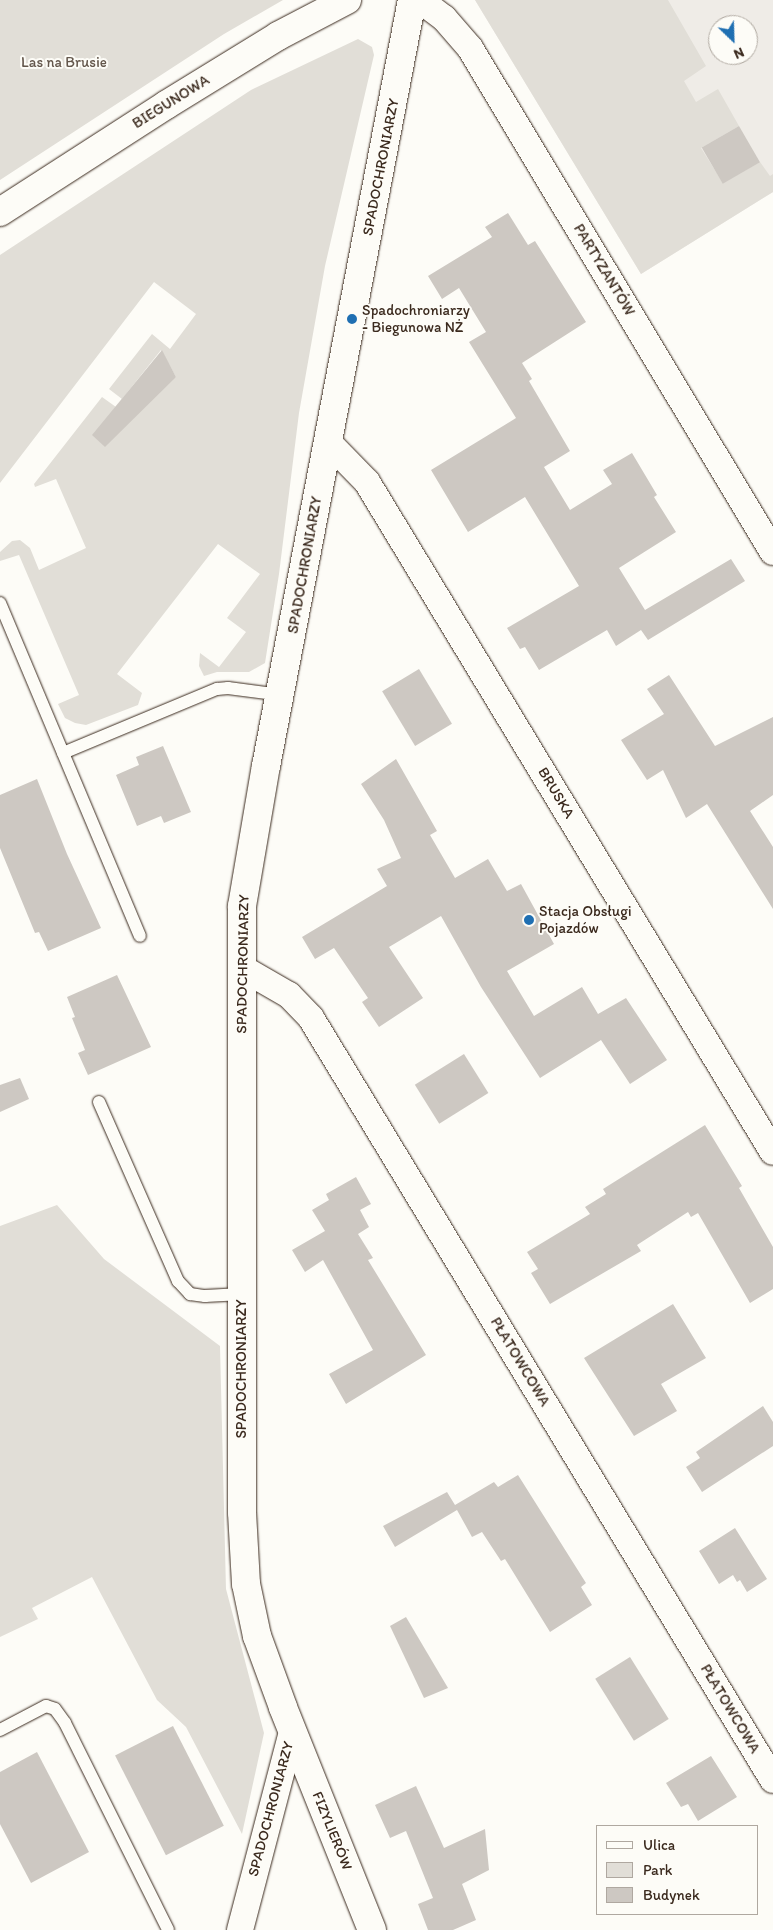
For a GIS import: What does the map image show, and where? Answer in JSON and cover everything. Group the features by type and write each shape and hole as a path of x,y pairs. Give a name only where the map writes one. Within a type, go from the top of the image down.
{"street":[{"name":"BIEGUNOWA","path":"0,212 166,105 278,36 347,0"},
{"name":"SPADOCHRONIARZY","path":"240,1930 292,1732 257,1636 246,1584 242,1512 242,906 280,695 412,0"},
{"name":"PARTYZANTÓW","path":"420,0 444,18 470,48 773,552"},
{"name":"BRUSKA","path":"328,442 367,482 773,1152"},
{"name":"PŁATOWCOWA","path":"242,968 289,995 311,1018 773,1780"},
{"name":"FIZYLIERÓW","path":"292,1732 372,1930"}],"lane":[{"path":"0,603 140,936"},
{"path":"63,753 217,689 228,688 280,695"},
{"path":"99,1102 178,1281 190,1294 205,1296 242,1294"},
{"path":"0,1730 46,1706 55,1709 65,1723 168,1930"}],"shaded area":[{"path":"475,0 773,0 773,192 641,274"}],"green space":[{"name":"Las na Brusie","path":"0,0 283,0 224,34 0,180"},
{"path":"475,0 668,0 706,66 684,81 696,102 718,89 739,126 701,148 723,183 760,162 770,176 773,174 773,192 641,274"},
{"path":"358,39 372,47 374,55 325,266 299,413 279,574 265,663 249,672 217,672 204,676 199,666 200,653 219,667 246,632 227,618 260,574 218,544 117,674 142,693 138,705 86,725 75,723 65,718 58,704 79,695 19,555 0,561 0,552 12,541 20,540 30,548 39,570 86,548 56,479 35,487 34,484 102,397 116,407 176,377 161,350 122,399 109,389 152,334 170,349 196,314 154,282 0,483 0,255 251,90"},
{"path":"57,1205 104,1259 220,1346 226,1589 264,1733 242,1834 186,1727 157,1700 92,1577 32,1608 38,1619 0,1637 0,1226"}],"building":[{"path":"739,126 760,162 723,184 702,148"},
{"path":"508,213 528,245 535,241 586,322 522,363 532,379 529,381 570,451 544,467 570,510 612,484 603,470 632,453 657,495 654,497 676,532 619,568 645,610 731,559 745,581 648,640 641,630 616,646 607,630 539,670 525,647 520,649 507,628 579,586 525,497 468,532 431,470 516,418 469,342 486,332 459,288 442,299 428,276 492,237 485,227"},
{"path":"162,350 176,377 105,447 92,435"},
{"path":"419,669 452,724 415,746 382,691"},
{"path":"669,675 715,746 773,717 773,795 750,811 773,847 773,909 707,804 686,818 663,770 647,780 621,740 664,714 647,689"},
{"path":"163,746 191,812 164,823 161,816 137,826 116,775 139,765 136,757"},
{"path":"396,759 437,831 430,835 455,878 488,859 507,891 521,884 554,944 507,971 534,1016 582,987 598,1014 626,998 667,1060 630,1084 601,1040 540,1078 481,987 441,916 389,947 423,998 379,1027 362,1002 368,998 334,948 315,959 302,937 387,886 377,869 401,858 384,820 361,784"},
{"path":"37,779 67,854 101,928 48,951 39,932 35,933 0,848 0,795"},
{"path":"117,975 151,1047 88,1075 78,1053 85,1050 72,1018 75,1017 67,997"},
{"path":"464,1054 488,1093 439,1124 415,1085"},
{"path":"20,1078 29,1099 0,1112 0,1085"},
{"path":"705,1125 742,1186 739,1188 773,1247 773,1289 750,1303 698,1213 691,1217 688,1212 637,1245 641,1251 550,1304 531,1273 538,1269 527,1252 590,1214 585,1207 606,1194 603,1189"},
{"path":"356,1177 371,1204 360,1210 369,1227 358,1234 373,1258 368,1260 426,1355 346,1404 329,1374 373,1350 323,1260 305,1272 292,1250 325,1231 312,1210 329,1200 326,1194"},
{"path":"673,1304 706,1358 661,1384 677,1411 634,1436 584,1358"},
{"path":"763,1406 773,1422 773,1446 702,1492 686,1467 700,1458 696,1452"},
{"path":"518,1475 586,1583 581,1587 592,1605 550,1632 505,1559 501,1561 482,1532 472,1537 457,1510 395,1547 383,1526 447,1492 455,1505 494,1482 498,1487"},
{"path":"735,1528 767,1579 747,1592 740,1580 737,1582 733,1575 719,1584 699,1551"},
{"path":"406,1617 448,1688 424,1698 390,1626"},
{"path":"630,1657 669,1719 634,1741 595,1679"},
{"path":"173,1726 224,1826 166,1855 115,1756"},
{"path":"37,1752 89,1852 31,1883 0,1824 0,1772"},
{"path":"711,1756 737,1797 698,1821 688,1804 681,1807 666,1783"},
{"path":"416,1786 444,1848 485,1829 489,1870 462,1884 476,1920 453,1930 428,1930 418,1904 433,1898 406,1831 390,1838 375,1805"}],"place":[{"name":"Spadochroniarzy - Biegunowa NŻ","path":"352,319"},
{"name":"Stacja Obsługi Pojazdów","path":"529,920"}]}
